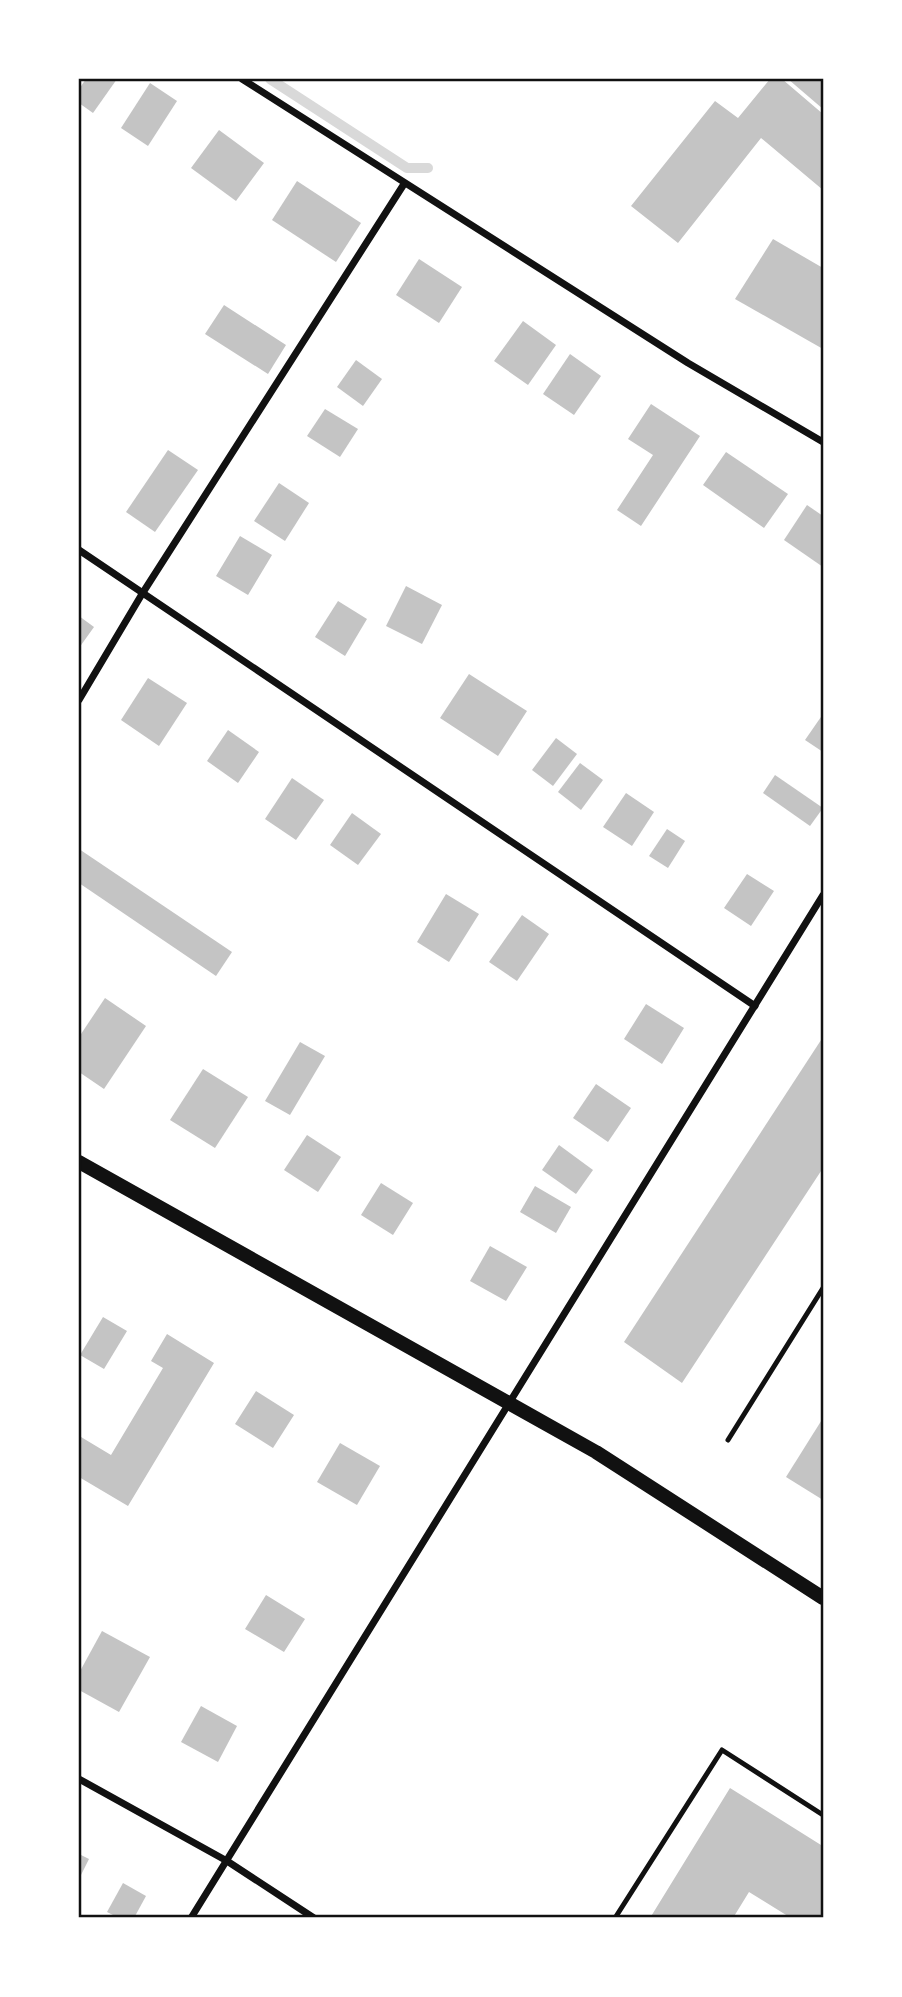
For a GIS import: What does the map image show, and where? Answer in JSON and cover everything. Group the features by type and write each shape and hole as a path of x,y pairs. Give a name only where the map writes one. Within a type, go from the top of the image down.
{"main road":[{"path":"79,1161 596,1452 823,1598"}],"street":[{"path":"242,79 688,363 823,442"},
{"path":"79,699 142,594 404,184"},
{"path":"79,550 755,1006"},
{"path":"191,1918 823,895"},
{"path":"79,1779 227,1861 314,1918"}],"lane":[{"path":"728,1440 823,1288"},
{"path":"615,1918 722,1749 823,1815"}],"building":[{"path":"86,79 117,79 93,113 79,103 79,89"},
{"path":"770,79 782,79 823,114 823,190 761,138 678,243 631,206 715,101 738,118"},
{"path":"788,79 823,79 823,109"},
{"path":"150,83 177,101 148,146 121,128"},
{"path":"219,130 264,163 236,201 191,168"},
{"path":"297,181 361,223 336,262 272,220"},
{"path":"773,239 823,268 823,349 735,299"},
{"path":"419,259 462,287 439,323 396,295"},
{"path":"224,305 286,345 268,374 205,334"},
{"path":"523,321 556,345 528,385 494,361"},
{"path":"570,354 601,376 574,415 543,394"},
{"path":"356,360 382,379 363,406 337,387"},
{"path":"651,404 700,436 641,526 617,510 653,455 628,439"},
{"path":"325,409 358,429 340,457 307,436"},
{"path":"168,450 198,470 155,532 126,512"},
{"path":"726,452 788,494 764,528 703,485"},
{"path":"279,483 309,503 285,541 254,521"},
{"path":"807,505 823,516 823,567 784,540"},
{"path":"240,536 272,555 248,595 216,576"},
{"path":"406,586 442,605 422,644 386,626"},
{"path":"338,601 367,619 345,656 315,637"},
{"path":"79,616 94,627 79,648"},
{"path":"469,674 527,711 498,756 440,718"},
{"path":"148,678 187,703 159,746 121,720"},
{"path":"823,714 823,752 805,740"},
{"path":"228,730 259,752 238,783 207,761"},
{"path":"556,738 577,754 553,786 532,770"},
{"path":"580,763 603,780 581,810 558,792"},
{"path":"775,775 823,808 810,826 763,793"},
{"path":"292,778 324,800 296,840 265,819"},
{"path":"626,793 654,812 632,846 603,827"},
{"path":"352,813 381,834 358,865 330,845"},
{"path":"667,829 685,841 668,868 649,856"},
{"path":"79,849 232,952 216,976 79,883"},
{"path":"747,874 774,891 751,926 724,908"},
{"path":"446,894 479,914 449,962 417,942"},
{"path":"522,915 549,934 517,981 489,962"},
{"path":"105,998 146,1026 104,1089 79,1072 79,1037"},
{"path":"646,1004 684,1028 662,1064 624,1039"},
{"path":"823,1037 823,1168 682,1383 624,1342"},
{"path":"300,1042 325,1056 290,1115 265,1101"},
{"path":"203,1069 248,1097 215,1148 170,1120"},
{"path":"596,1084 631,1108 608,1142 573,1118"},
{"path":"307,1135 341,1157 318,1192 284,1170"},
{"path":"559,1145 593,1170 576,1194 542,1170"},
{"path":"381,1183 413,1203 393,1235 361,1215"},
{"path":"535,1186 571,1207 556,1233 520,1212"},
{"path":"490,1246 527,1267 506,1301 470,1281"},
{"path":"103,1317 127,1331 104,1369 80,1355"},
{"path":"167,1334 214,1363 128,1506 79,1477 79,1442 81,1437 111,1455 163,1368 151,1361"},
{"path":"256,1391 294,1415 273,1448 235,1424"},
{"path":"823,1418 823,1500 786,1477"},
{"path":"340,1443 380,1466 357,1505 317,1482"},
{"path":"266,1595 305,1619 284,1652 245,1629"},
{"path":"102,1631 150,1657 119,1712 79,1690 79,1673"},
{"path":"201,1706 237,1726 218,1762 181,1742"},
{"path":"730,1788 821,1845 823,1842 823,1918 791,1918 749,1892 733,1918 650,1918"},
{"path":"79,1854 89,1859 79,1879"},
{"path":"123,1883 146,1896 134,1918 119,1918 107,1912"}],"waterway":[{"path":"270,79 407,168 428,168"}]}
